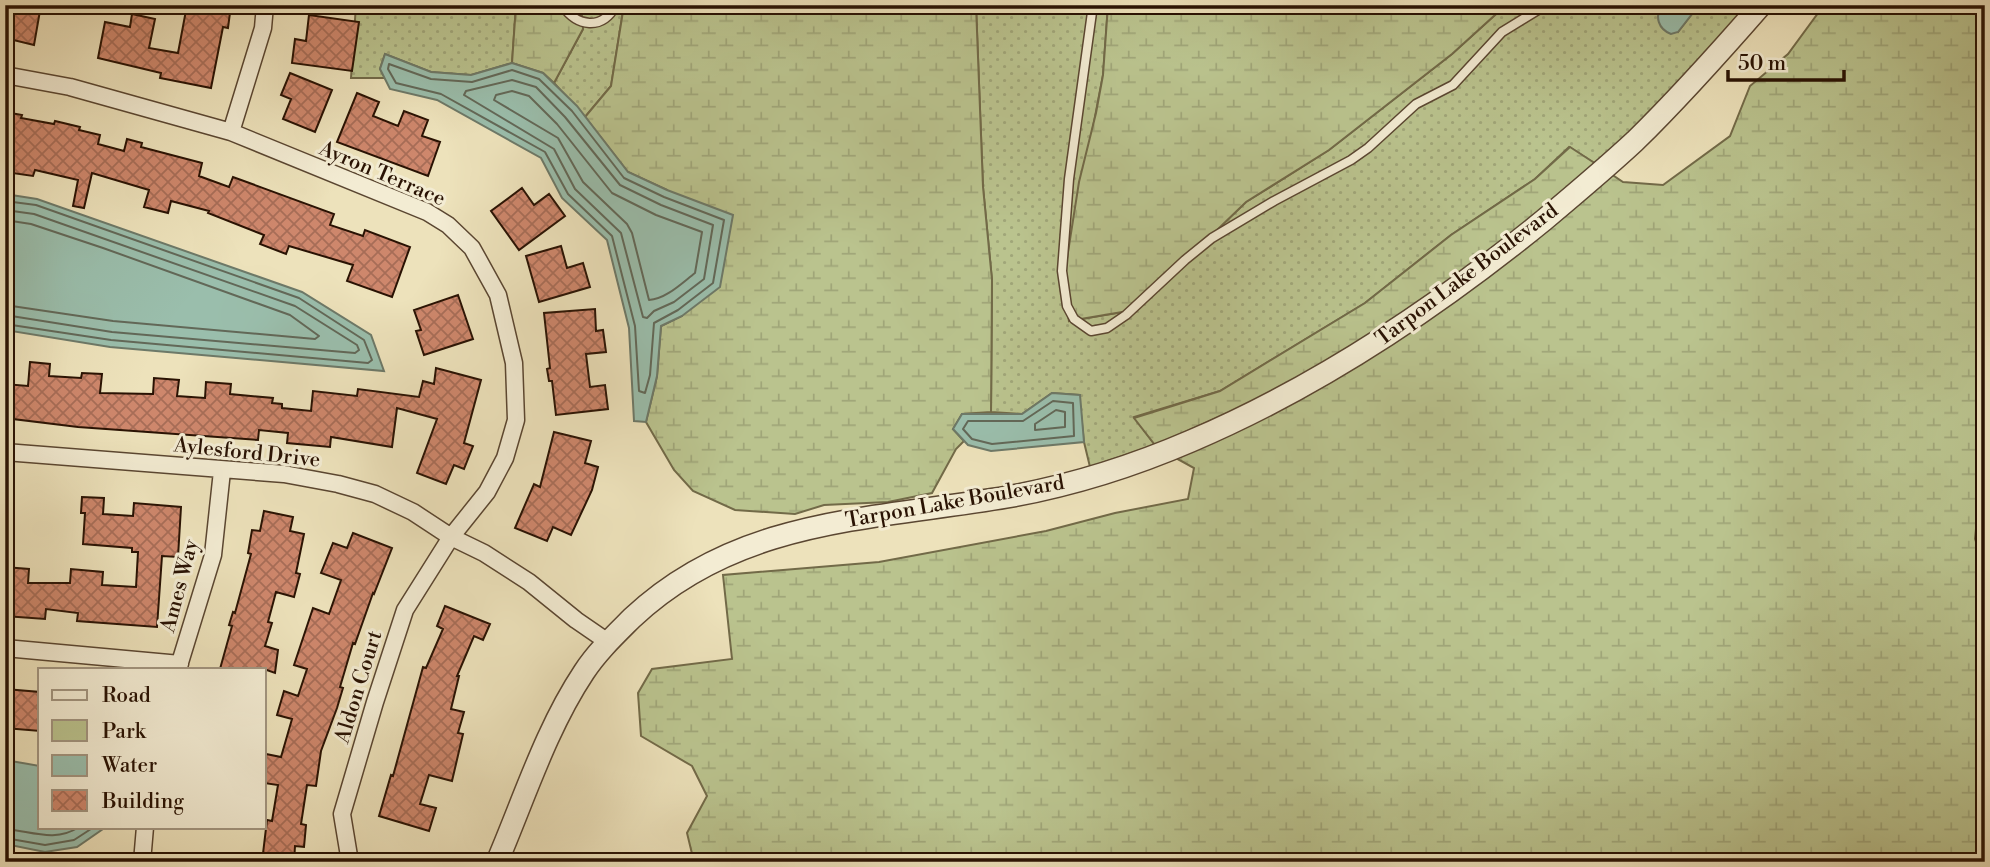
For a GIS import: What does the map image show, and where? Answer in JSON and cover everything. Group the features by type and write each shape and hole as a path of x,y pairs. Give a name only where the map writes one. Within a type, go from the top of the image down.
{"street":[{"path":"231,132 263,27 265,5"},
{"name":"Tarpon Lake Boulevard","path":"496,862 563,709 584,672 608,642 650,601 678,581 758,541 833,523 1011,496 1121,467 1234,422 1321,376 1372,346 1437,302 1508,250 1569,199 1651,124 1761,5"},
{"name":"Ayron Terrace","path":"5,75 70,87 231,132 427,212 448,225 472,248 498,295 514,363 516,421 505,458 487,492 451,537"},
{"name":"Aylesford Drive","path":"5,452 284,474 375,494 413,512 451,537 484,553 529,582 608,642"},
{"name":"Ames Way","path":"179,667 213,555 222,471"},
{"name":"Aldon Court","path":"349,862 342,814 375,702 405,610 451,537"},
{"path":"5,648 179,667"},
{"path":"142,862 145,828"}],"lane":[{"path":"562,5 576,19 589,24 601,22 616,5"},
{"path":"1093,5 1069,179 1062,271 1067,306 1074,320 1091,331 1107,328 1126,315 1212,238 1368,148 1416,104 1453,85 1502,32 1546,5"}],"green space":[{"path":"356,5 516,5 512,63 471,75 431,72 385,54 380,69 385,78 351,78"},
{"path":"516,5 581,5 583,29 554,83 543,73 512,63"},
{"path":"581,5 624,5 611,86 585,117 554,83 583,29"},
{"path":"624,5 976,5 983,187 992,280 991,412 962,414 953,429 964,441 956,449 932,493 888,502 824,505 795,514 735,510 693,491 674,470 646,422 657,376 661,326 682,316 667,190 628,172 585,117 611,86"},
{"path":"976,5 1108,5 1103,75 1064,278 1069,321 1134,310 1246,202 1329,150 1452,54 1506,5 1661,5 1659,9 1678,32 1699,5 1750,5 1683,80 1596,164 1569,147 1535,179 1451,235 1365,303 1220,391 1134,417 1155,445 1090,467 1084,442 1079,395 1052,393 1022,414 991,412 992,280 983,187"},
{"path":"1108,5 1506,5 1452,54 1329,150 1246,202 1134,310 1069,321 1064,278 1079,182 1103,75"},
{"path":"1824,5 1985,5 1985,438 1975,539 1985,568 1985,862 694,862 687,833 707,796 692,766 641,736 638,693 652,669 732,659 723,575 879,562 1046,531 1115,513 1188,499 1194,468 1174,457 1249,424 1611,174 1623,182 1663,185 1730,136 1750,86 1788,54"},
{"path":"1570,147 1596,164 1456,277 1368,338 1264,396 1155,445 1134,418 1220,391 1365,303 1451,235 1535,179"}],"water":[{"path":"1661,5 1699,5 1678,32 1671,34 1663,29 1659,22"},
{"path":"385,54 431,72 471,75 512,63 543,73 577,106 628,172 733,215 720,287 682,316 661,326 657,376 646,422 634,421 629,328 607,240 562,198 541,158 437,100 390,89 380,69"},
{"path":"5,194 37,199 302,292 371,335 384,371 110,347 5,330"},
{"path":"1052,393 1080,395 1084,442 991,451 968,445 953,429 962,414 1022,414"},
{"path":"5,760 38,766 38,828 103,828 77,847 45,852 5,844"}],"building":[{"path":"5,5 41,5 34,45 5,38"},
{"path":"187,5 231,5 228,28 223,27 211,88 160,78 161,73 98,58 105,22 130,27 132,14 155,19 149,48 178,53"},
{"path":"309,15 359,22 352,71 292,63 295,39 306,41"},
{"path":"290,73 332,90 315,132 283,119 291,99 281,95"},
{"path":"357,93 379,102 373,116 398,126 404,111 428,120 422,136 440,142 428,176 337,142"},
{"path":"5,112 22,115 21,118 54,124 55,121 80,127 79,130 100,135 98,144 124,151 127,139 142,143 141,147 202,163 199,176 229,187 233,177 334,214 330,225 363,236 365,230 410,247 392,297 347,281 353,265 289,246 286,254 260,244 264,235 208,213 209,211 171,201 168,213 144,207 149,190 92,173 84,208 73,206 78,180 35,170 33,176 5,172"},
{"path":"522,188 534,205 549,194 565,216 519,250 491,211"},
{"path":"561,246 567,268 583,263 590,287 539,302 526,256"},
{"path":"458,295 473,339 424,355 416,331 421,330 414,310"},
{"path":"595,309 596,331 603,330 606,352 586,354 590,387 605,385 608,409 556,415 552,381 549,381 547,369 550,368 544,313"},
{"path":"30,362 50,364 49,376 81,378 82,373 102,374 100,393 153,394 154,378 179,380 177,396 205,398 206,382 231,384 230,394 273,398 272,403 282,404 282,408 311,411 313,391 357,396 358,389 419,397 423,381 434,384 436,368 481,380 464,443 473,446 464,469 454,465 446,484 417,473 437,419 397,408 392,447 331,437 330,447 287,443 288,433 259,430 258,440 78,427 5,418 5,384 28,386"},
{"path":"554,432 591,441 585,463 598,467 592,490 571,535 553,527 547,541 515,528 534,484 540,487"},
{"path":"82,497 104,498 103,514 133,516 134,503 181,507 178,557 162,556 157,627 77,621 78,613 46,609 45,619 5,616 5,567 29,569 28,583 70,583 71,569 103,572 102,585 136,587 138,552 132,552 132,548 83,544 85,513 81,513"},
{"path":"264,511 293,517 290,531 304,534 296,573 300,574 294,597 276,592 268,622 272,623 265,646 278,650 275,673 266,668 220,668 232,626 229,625 233,612 235,613 251,554 248,553 252,530 260,531"},
{"path":"353,533 392,548 355,644 353,643 340,687 343,688 321,751 316,786 307,785 301,824 306,825 304,847 295,846 294,862 262,862 267,820 272,821 278,785 266,783 266,754 281,757 292,719 277,715 284,691 298,696 307,669 294,665 313,608 329,614 341,580 321,573 333,543 347,548"},
{"path":"445,606 490,624 483,640 474,636 457,676 451,709 464,712 458,733 463,734 452,781 429,775 420,804 436,808 429,831 379,816 423,667 426,668 443,629 437,626"},
{"path":"5,689 38,692 38,731 5,728"}]}
